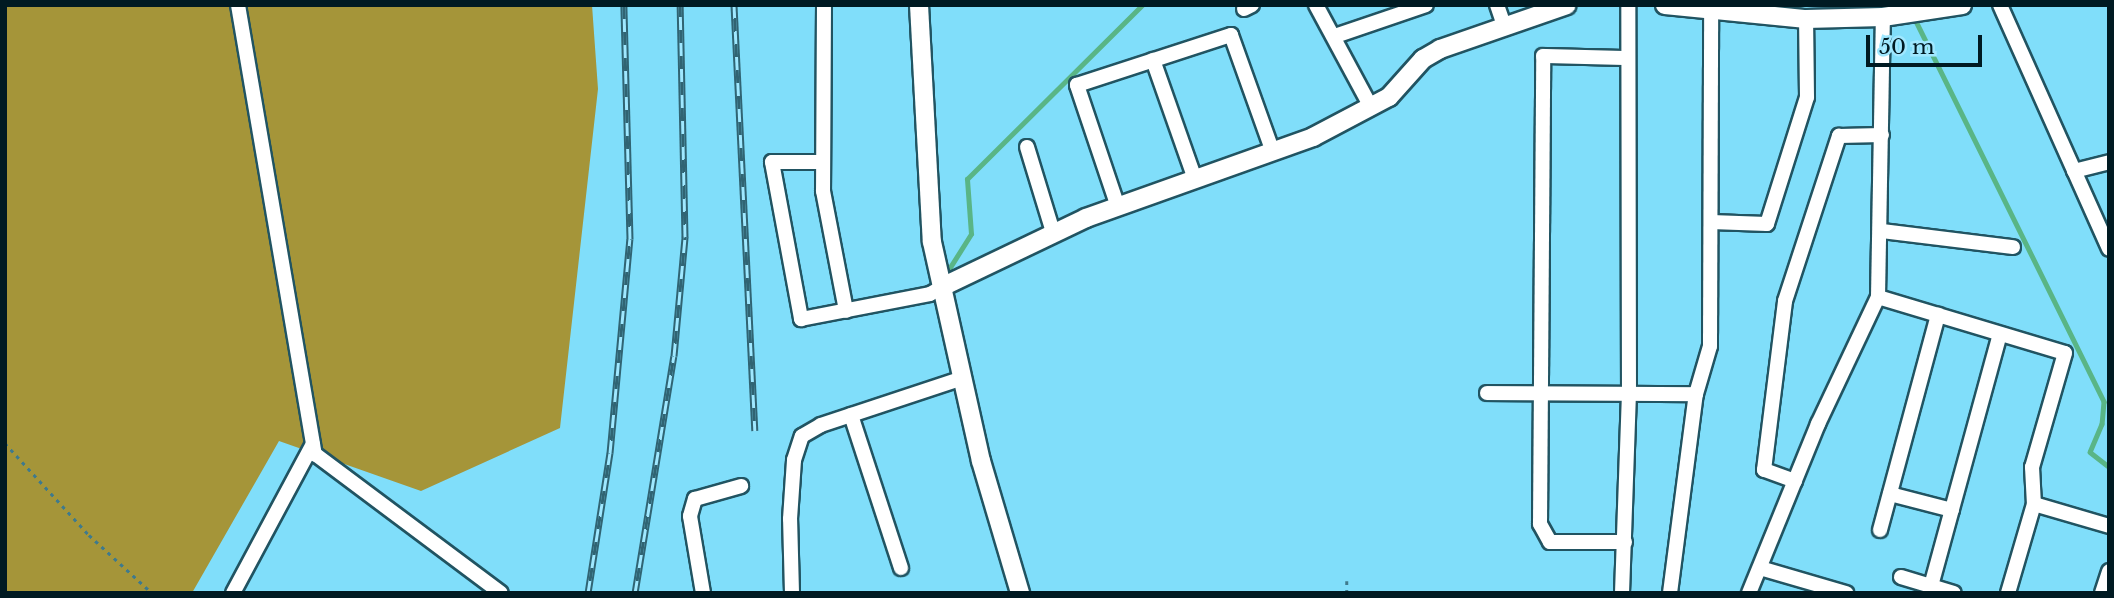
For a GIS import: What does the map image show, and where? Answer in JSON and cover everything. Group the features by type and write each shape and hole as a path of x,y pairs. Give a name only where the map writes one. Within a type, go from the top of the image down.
{"street":[{"path":"238,5 315,454 501,593"},
{"path":"824,5 822,162 846,311"},
{"path":"919,5 925,176 932,242 963,379 1020,593"},
{"path":"1316,5 1371,107"},
{"path":"1335,36 1426,5"},
{"path":"1497,5 1504,25"},
{"path":"822,162 772,162 772,178 801,319 930,294 1053,232 1313,137 1389,97 1423,59 1504,25 1567,5"},
{"path":"1622,593 1629,394 1628,5"},
{"path":"1665,5 1712,10 1758,10 1806,19 1883,17 1954,6"},
{"path":"2000,5 2109,249"},
{"path":"1670,593 1696,394 1710,346 1712,10"},
{"path":"1749,593 1795,481 1878,297 1882,231 1883,17"},
{"path":"1712,222 1767,224 1807,97 1806,19"},
{"path":"1118,207 1077,85 1231,35 1273,152"},
{"path":"1625,542 1550,541 1540,524 1543,56 1627,58"},
{"path":"1153,60 1195,179"},
{"path":"1795,481 1764,470 1785,301 1839,136 1882,135"},
{"path":"1027,147 1053,232"},
{"path":"2074,171 2109,162"},
{"path":"1882,231 2013,247"},
{"path":"1878,297 2065,352 2032,467 2034,505 2008,593"},
{"path":"1881,530 1938,316"},
{"path":"1931,586 2000,334"},
{"path":"792,593 791,507 794,460 802,436 851,415 963,379"},
{"path":"1488,393 1696,394"},
{"path":"851,415 901,568"},
{"path":"233,593 313,444"},
{"path":"704,593 690,516 695,499 741,486"},
{"path":"1889,494 1952,510"},
{"path":"2034,505 2109,526"},
{"path":"1760,568 1846,593"},
{"path":"2102,593 2109,571"},
{"path":"1901,577 1954,593"}],"path":[{"path":"5,443 89,535 152,593"},
{"path":"1347,581 1347,593"}],"shaded area":[{"path":"5,5 592,5 598,89 560,428 421,491 279,441 192,593 5,593"}],"waterway":[{"path":"949,269 971,234 967,179 1142,5"},
{"path":"1914,17 2104,402 2102,424 2090,452 2109,467"}],"railway":[{"path":"588,593 610,453 630,239 624,5"},
{"path":"635,593 674,356 685,237 680,5"},
{"path":"734,5 755,430"}]}
